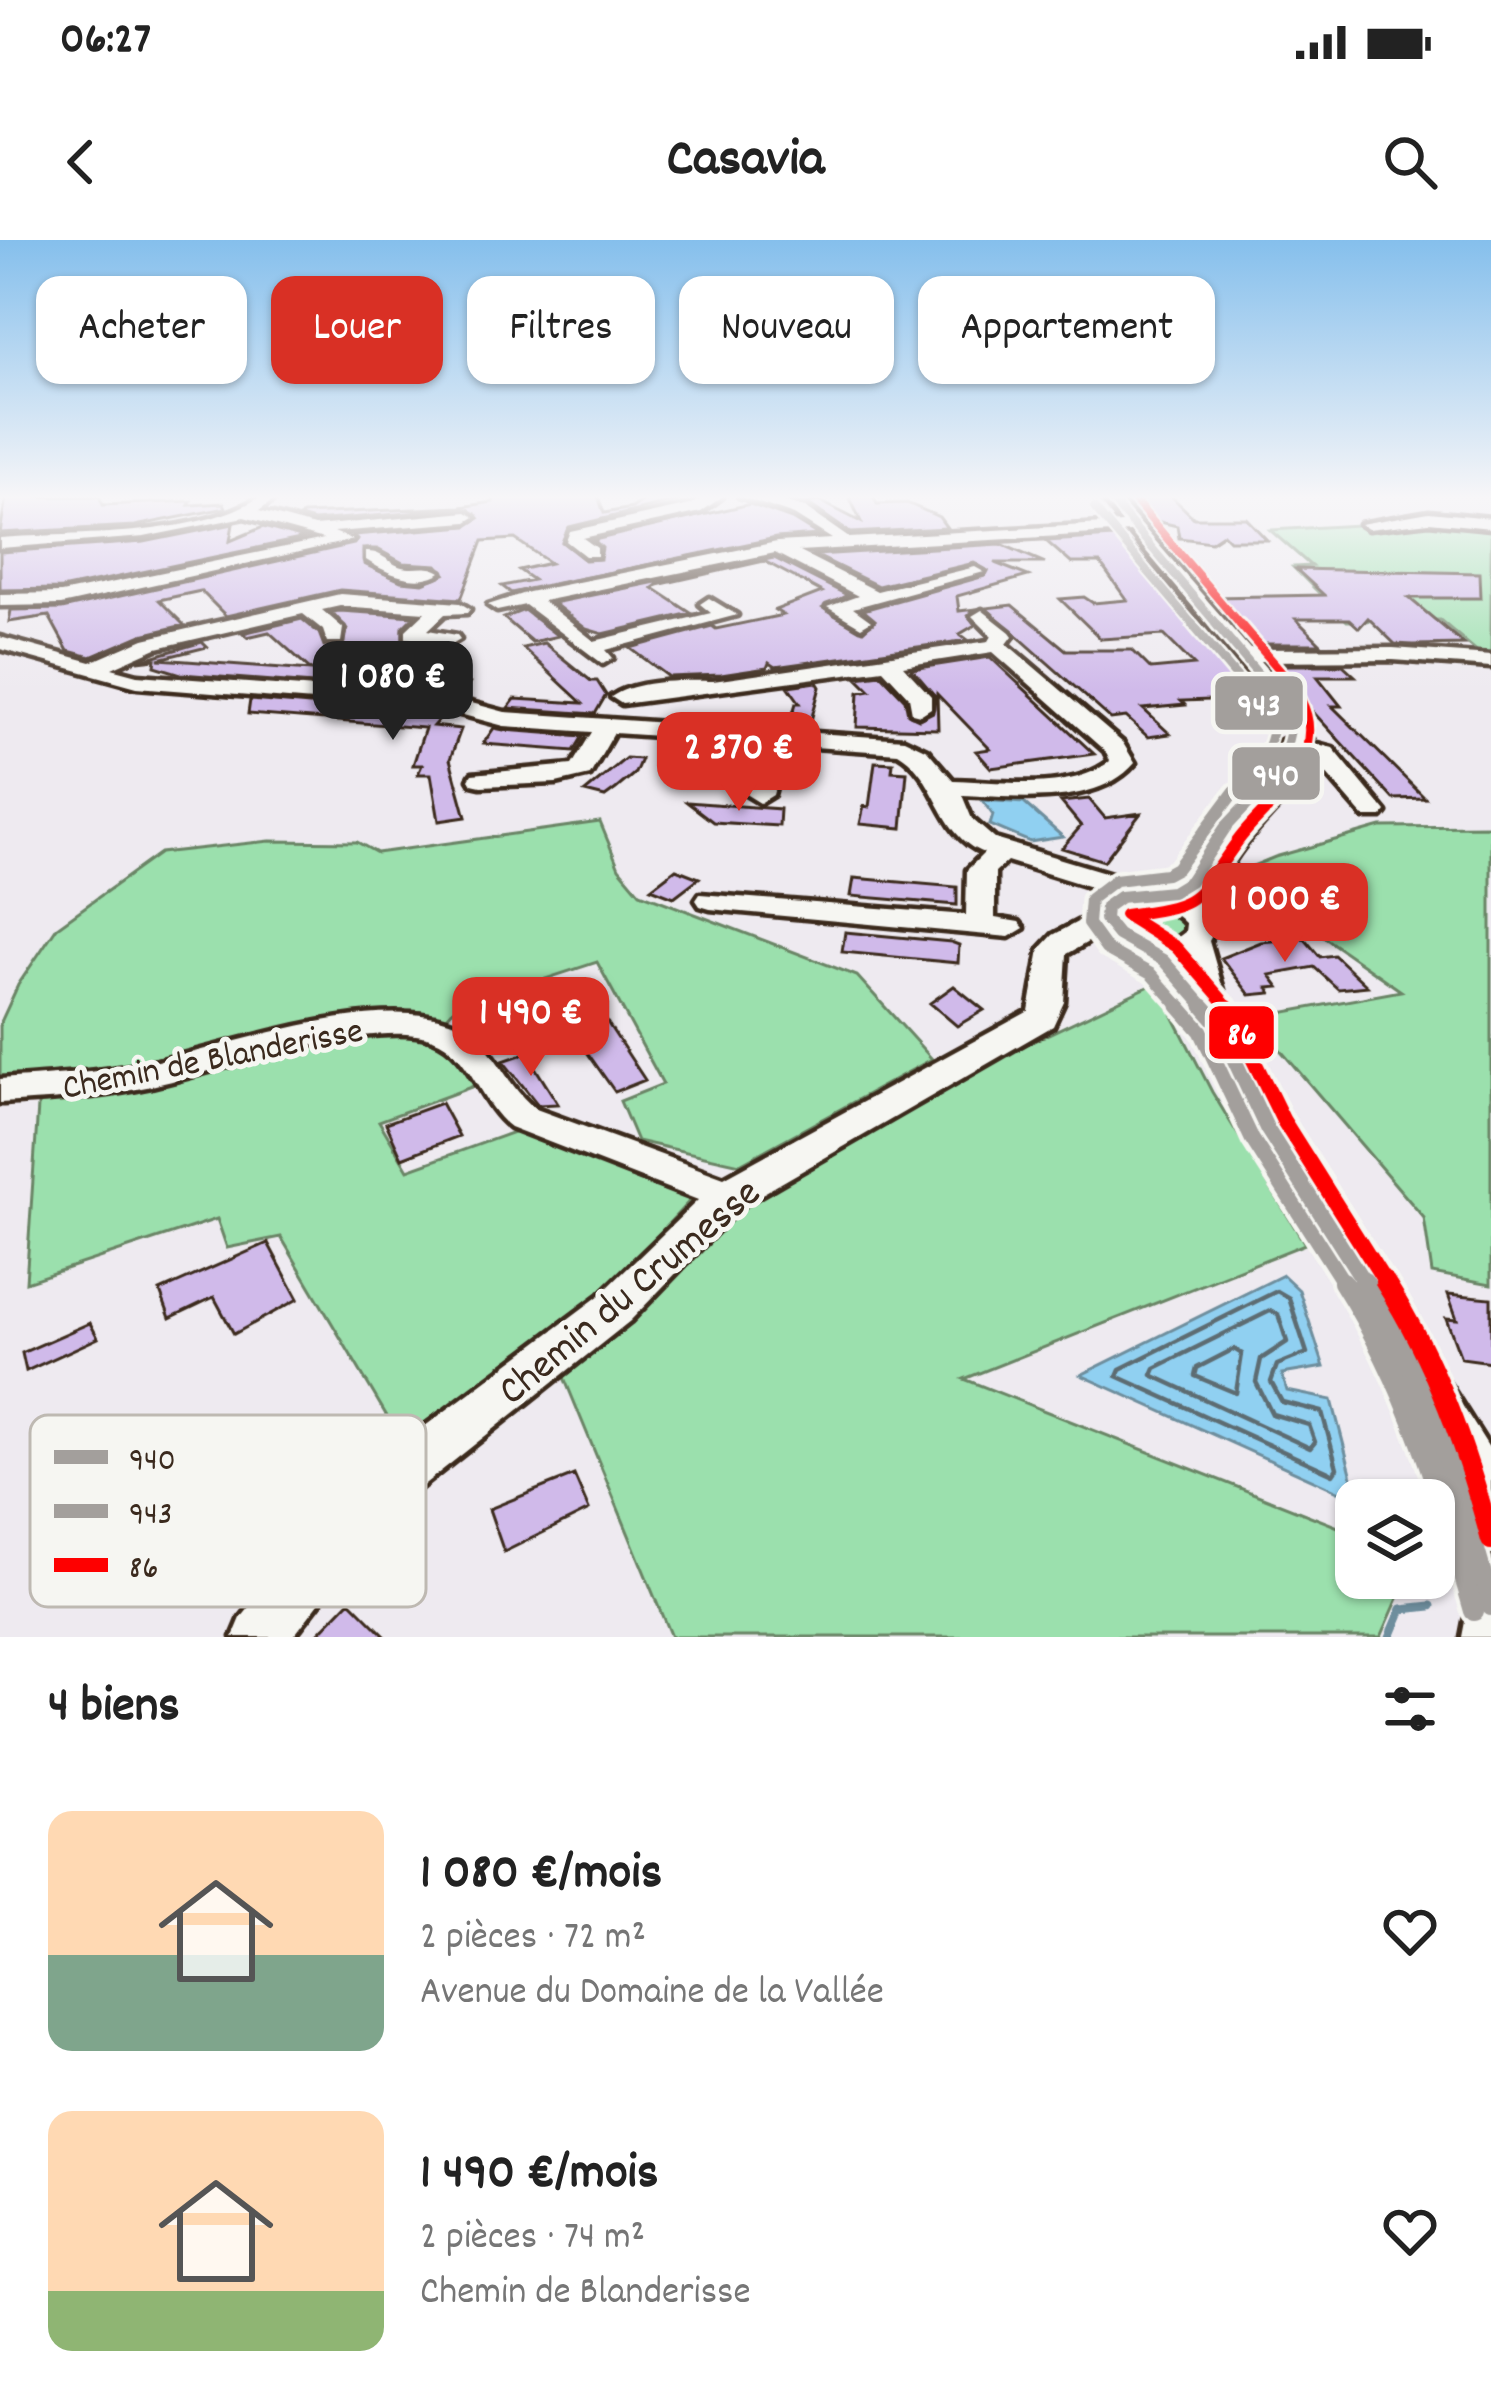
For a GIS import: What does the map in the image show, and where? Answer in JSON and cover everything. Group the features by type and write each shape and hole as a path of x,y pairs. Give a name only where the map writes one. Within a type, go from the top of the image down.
{"street":[{"path":"0,600 49,601 242,561"},
{"path":"379,561 394,572 434,569 417,605"},
{"path":"497,604 708,561"},
{"path":"805,561 875,597"},
{"path":"1163,561 1244,655 1295,735 1325,753 1373,812"},
{"path":"920,708 920,695 863,626 836,607 975,572"},
{"path":"528,598 598,654 727,615 709,604"},
{"path":"89,670 152,643 346,599 450,608 413,634 450,639"},
{"path":"306,607 333,628 334,638"},
{"path":"982,616 1003,634 995,646"},
{"path":"0,643 89,670 150,682 453,705 504,719 904,746 919,755 946,787 966,829 1001,852 1180,904 1196,932 1216,1021 1267,1129 1491,1495"},
{"path":"622,697 995,646 1008,651 1115,748 1123,764 1107,777 1077,784 946,787"},
{"path":"1244,655 1491,661"},
{"path":"1460,658 1491,684"},
{"path":"693,730 713,688"},
{"path":"481,778 556,776 581,770 607,726"},
{"path":"1064,942 1120,897 1172,892 1190,881 1225,827 1274,775 1295,735"},
{"path":"1064,942 1086,938 1173,948 1196,932 1202,899 1229,847 1290,775 1295,735"},
{"path":"760,795 777,736"},
{"path":"710,900 994,926 981,870 1001,852"},
{"path":"1050,865 1085,882 1105,911 1109,927 1185,982 1216,1021"},
{"name":"Chemin du Crumesse","path":"426,1454 615,1308 727,1195 888,1100 1032,1024 1049,1003 1051,961 1064,942"},
{"name":"Chemin de Blanderisse","path":"0,1091 119,1080 370,1026 424,1024 471,1046 497,1095 514,1113 727,1195"},
{"path":"1411,1360 1457,1482 1491,1606"},
{"name":"Chemin du Crumesse","path":"260,1637 284,1607"},
{"path":"1489,1637 1491,1616"}],"green space":[{"path":"1306,561 1491,561 1491,655 1480,654 1440,620 1347,621 1293,567 1311,566"},
{"path":"600,822 619,868 640,893 857,976 932,1059 740,1164 637,1141 620,1101 663,1084 597,962 454,1009 427,1040 449,1045 482,1083 379,1121 408,1170 519,1130 695,1195 603,1294 426,1422 426,1415 386,1415 281,1237 227,1248 217,1219 26,1282 40,1077 0,1078 0,1024 18,985 57,927 160,853 270,841 357,842 377,853"},
{"path":"1491,826 1491,1284 1432,1273 1424,1218 1253,1018 1401,991 1233,874 1381,827"},
{"path":"1133,904 1155,904 1181,917 1183,931 1166,939 1142,935 1120,917"},
{"path":"1156,983 1212,1092 1305,1244 964,1379 1335,1526 1335,1599 1398,1599 1381,1637 671,1637 561,1370 684,1264 751,1197 960,1076"}],"water":[{"path":"982,800 1024,803 1063,837 1030,842 990,825 993,815"},
{"path":"1283,1275 1299,1290 1324,1367 1282,1374 1287,1391 1332,1400 1353,1479 1335,1479 1335,1490 1081,1375"}],"building":[{"path":"0,561 194,561 61,589 0,590"},
{"path":"277,561 364,561 401,581 423,583 445,574 437,565 400,561 475,561 461,599 340,590 226,616 201,591 159,600 184,625 142,635 91,657 68,651 49,616 9,622 11,610 62,609"},
{"path":"664,561 511,593 502,586 533,580 519,570 550,563"},
{"path":"763,561 657,585 653,588 691,613 603,634 586,629 553,603"},
{"path":"764,561 780,561 847,595 823,608 863,631 875,620 863,610 985,576 988,571 974,563 878,586 828,561 1045,563 995,563 1028,576 957,596 959,611 975,609 968,615 975,625 960,634 968,640 775,667 769,663 767,668 721,675 669,677 630,648 712,626 783,615 775,610 822,592"},
{"path":"1147,561 1264,698 1181,701 1185,705 1143,709 1170,734 1148,737 1126,717 1111,719 986,608 1012,605 1066,650 1132,650 1151,669 1194,665 1164,635 1101,639 1060,599 1127,600 1100,563 1071,563"},
{"path":"1296,569 1479,573 1480,598 1409,598 1464,644 1413,645 1395,644 1368,618 1359,628 1349,619 1296,619 1321,644 1252,644 1211,597 1324,595"},
{"path":"524,610 558,636 532,642 504,618"},
{"path":"332,612 414,616 403,627 403,641 429,646 425,651 463,655 438,681 469,684 459,695 181,674 155,666 156,659 138,661 202,642 207,647 159,659 311,670 269,632 247,637 243,633 302,619 319,633 324,646 341,646 347,629"},
{"path":"544,643 597,681 606,695 595,714 508,708 515,699 582,703 523,648"},
{"path":"990,657 1094,754 991,768 976,751 990,749 937,694 938,729 857,727 859,692 870,690 857,677 881,674 905,699 908,714 919,719 933,712 935,696 912,669"},
{"path":"1270,665 1343,665 1355,676 1317,676 1341,706 1332,706 1425,798 1393,799"},
{"path":"817,682 820,687 809,728 789,727 796,703 800,703 788,686"},
{"path":"250,700 442,716 433,726 461,729 450,759 466,817 439,821 431,774 418,774 422,765 413,765 425,728 248,714"},
{"path":"494,728 583,736 574,751 483,744"},
{"path":"626,758 641,759 635,773 616,789 605,797 585,792"},
{"path":"875,762 893,763 892,771 907,772 902,828 860,824 864,806 869,807"},
{"path":"1089,799 1105,818 1141,813 1104,861 1062,848 1081,826 1061,802"},
{"path":"687,802 780,809 779,826 713,822"},
{"path":"676,869 699,878 674,897 651,888"},
{"path":"854,878 957,887 957,905 851,896"},
{"path":"845,932 951,942 959,945 958,963 842,952"},
{"path":"1304,938 1320,957 1334,955 1367,986 1338,989 1314,967 1270,975 1279,987 1268,988 1271,993 1250,995 1221,958 1261,942"},
{"path":"954,986 984,1010 957,1026 930,1003"},
{"path":"601,1013 645,1080 615,1092 568,1025"},
{"path":"526,1053 558,1104 538,1105 503,1061"},
{"path":"441,1103 459,1136 402,1158 386,1123"},
{"path":"268,1243 298,1299 234,1334 214,1297 170,1318 160,1291"},
{"path":"1448,1294 1491,1298 1491,1362 1461,1358 1446,1318 1457,1319"},
{"path":"90,1323 98,1338 26,1371 22,1353"},
{"path":"574,1475 589,1510 504,1552 489,1509"},
{"path":"344,1607 356,1607 386,1637 315,1637"}],"waterway":[{"path":"1390,1637 1402,1609 1431,1606"}],"transit line":[{"name":"943","path":"1139,561 1274,721 1271,744 1260,764 1211,817 1177,868 1166,874 1115,880 1090,899 1088,924 1106,949 1151,974 1201,1031 1252,1139 1382,1344 1431,1460 1474,1611"},
{"name":"940","path":"1163,561 1293,716 1288,750 1275,775 1225,828 1190,881 1172,892 1120,897 1106,907 1105,919 1118,935 1163,960 1216,1021 1267,1129 1398,1336 1448,1454 1491,1606"},
{"name":"86","path":"1186,561 1307,704 1311,743 1293,778 1240,838 1203,892 1179,906 1125,915 1176,947 1232,1012 1283,1120 1414,1328 1465,1447 1491,1540"}]}
